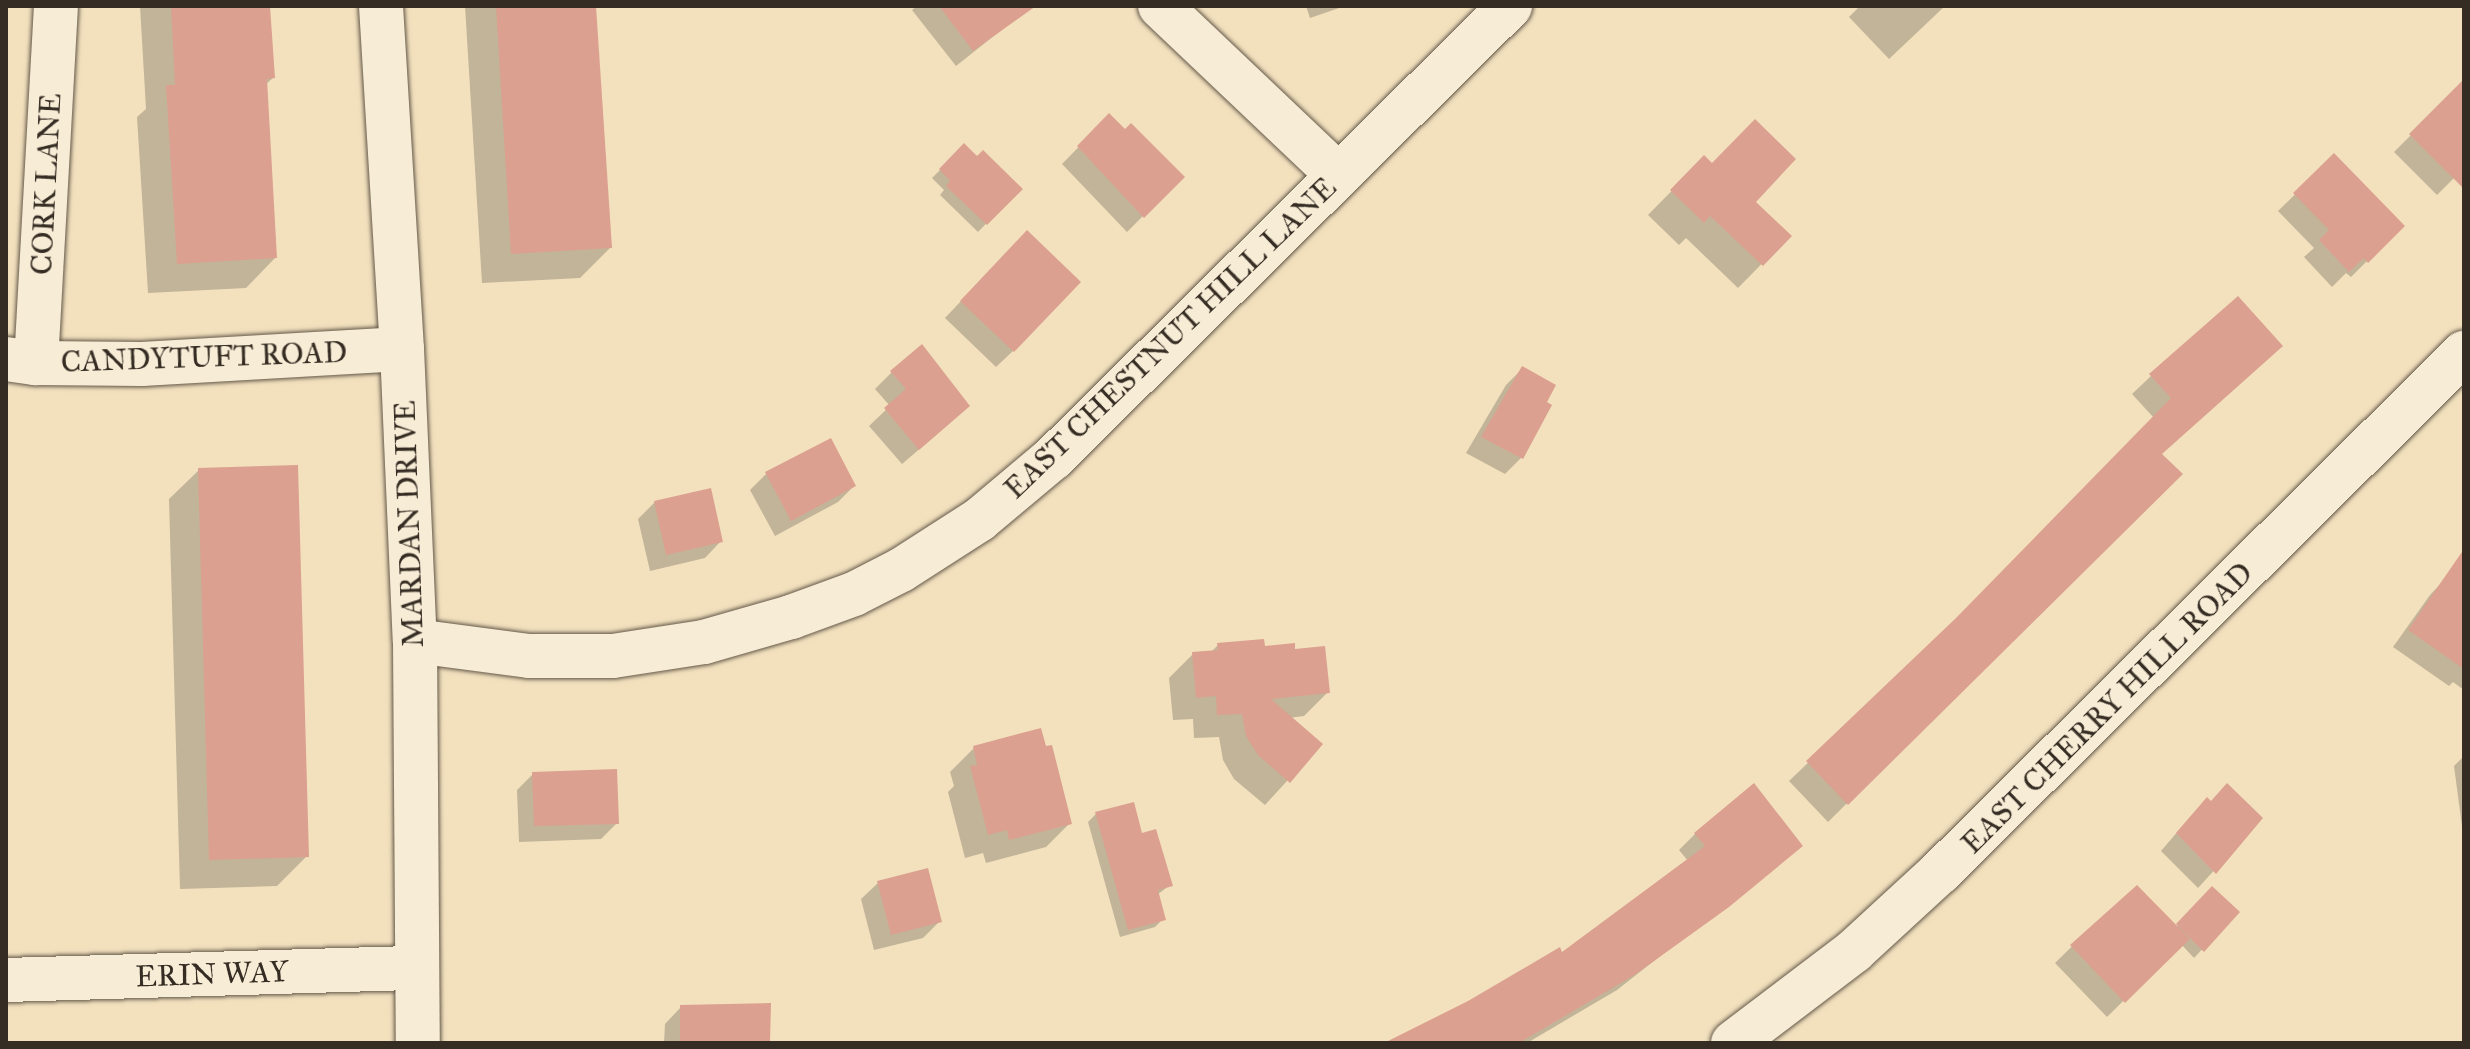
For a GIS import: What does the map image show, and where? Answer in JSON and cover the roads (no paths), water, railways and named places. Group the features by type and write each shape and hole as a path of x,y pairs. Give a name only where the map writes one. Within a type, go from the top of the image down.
{"street":[{"name":"CORK LANE","path":"21,361 56,6"},
{"name":"MARDAN DRIVE","path":"381,6 402,349 415,641 418,1043"},
{"path":"1160,6 1337,174"},
{"name":"EAST CHESTNUT HILL LANE","path":"415,641 529,656 613,656 704,642 791,617 854,594 939,547 1016,492 1097,417 1337,174 1510,6"},
{"name":"CANDYTUFT ROAD","path":"21,361 142,364 402,349"},
{"name":"EAST CHERRY HILL ROAD","path":"1751,1038 1854,951 1940,872 2458,371"},
{"name":"ERIN WAY","path":"6,980 417,968"}]}
